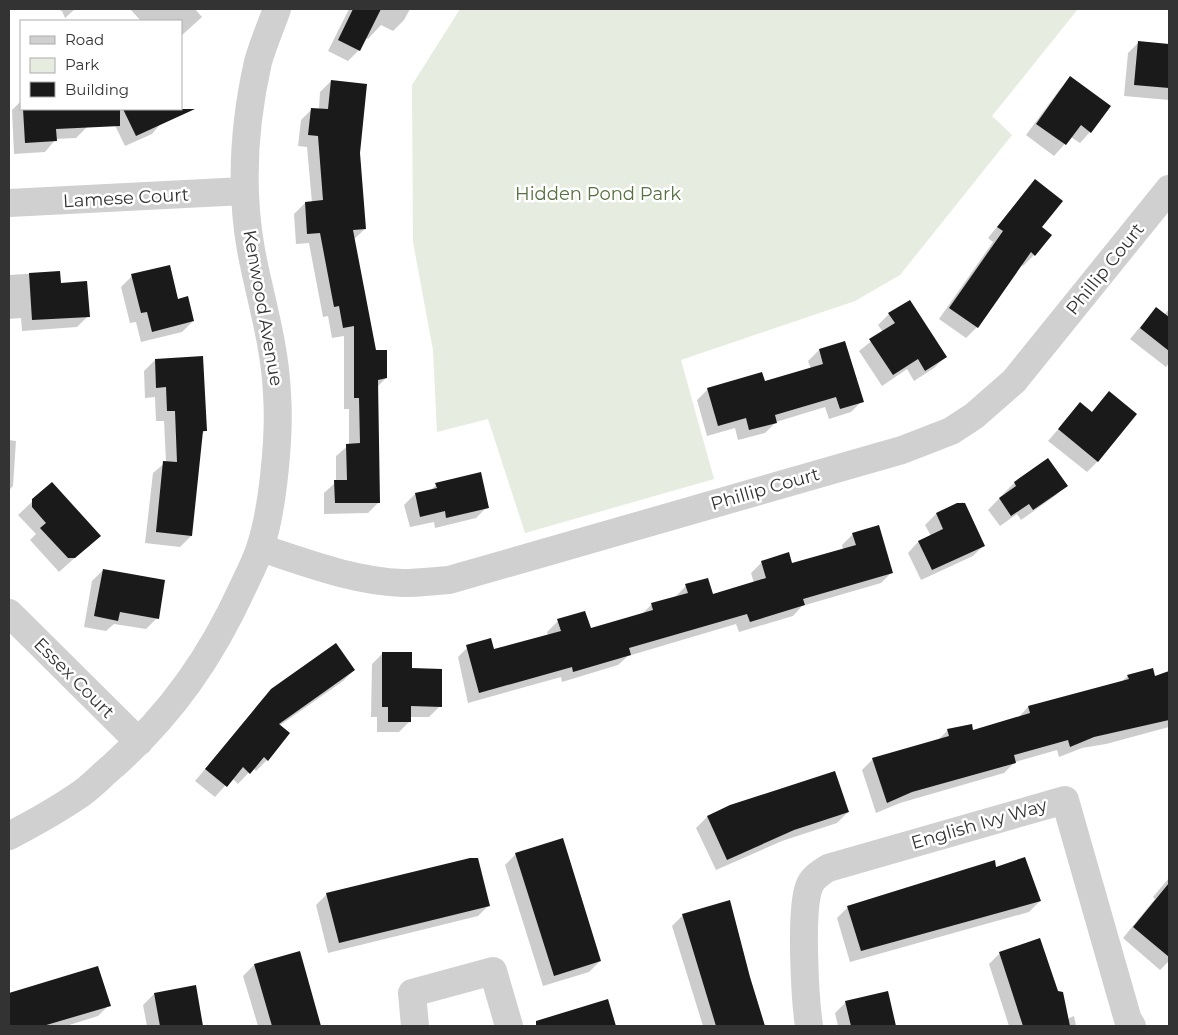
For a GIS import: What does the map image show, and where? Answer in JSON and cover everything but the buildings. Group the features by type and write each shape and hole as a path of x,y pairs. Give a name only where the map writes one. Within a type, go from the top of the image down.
{"street":[{"name":"Kenwood Avenue","path":"9,836 46,816 84,791 139,742 172,707 207,657 227,623 260,548 267,517 276,448 278,394 272,342 251,249 244,191 249,114 259,61 277,9"},
{"name":"Phillip Court","path":"260,548 336,572 368,579 403,583 449,580 902,450 943,434 974,416 1014,381 1169,189"},
{"name":"Lamese Court","path":"9,203 244,191"},
{"name":"Essex Court","path":"9,613 139,742"},
{"name":"English Ivy Way","path":"809,1026 805,909 809,886 816,876 828,868 1065,800 1128,1020 1132,1026"},
{"path":"415,1026 412,993 493,970 509,1026"}],"green space":[{"name":"Hidden Pond Park","path":"460,9 1078,9 992,116 1012,135 900,275 855,301 681,360 714,479 525,533 488,419 437,432 433,350 413,242 412,85"}]}
